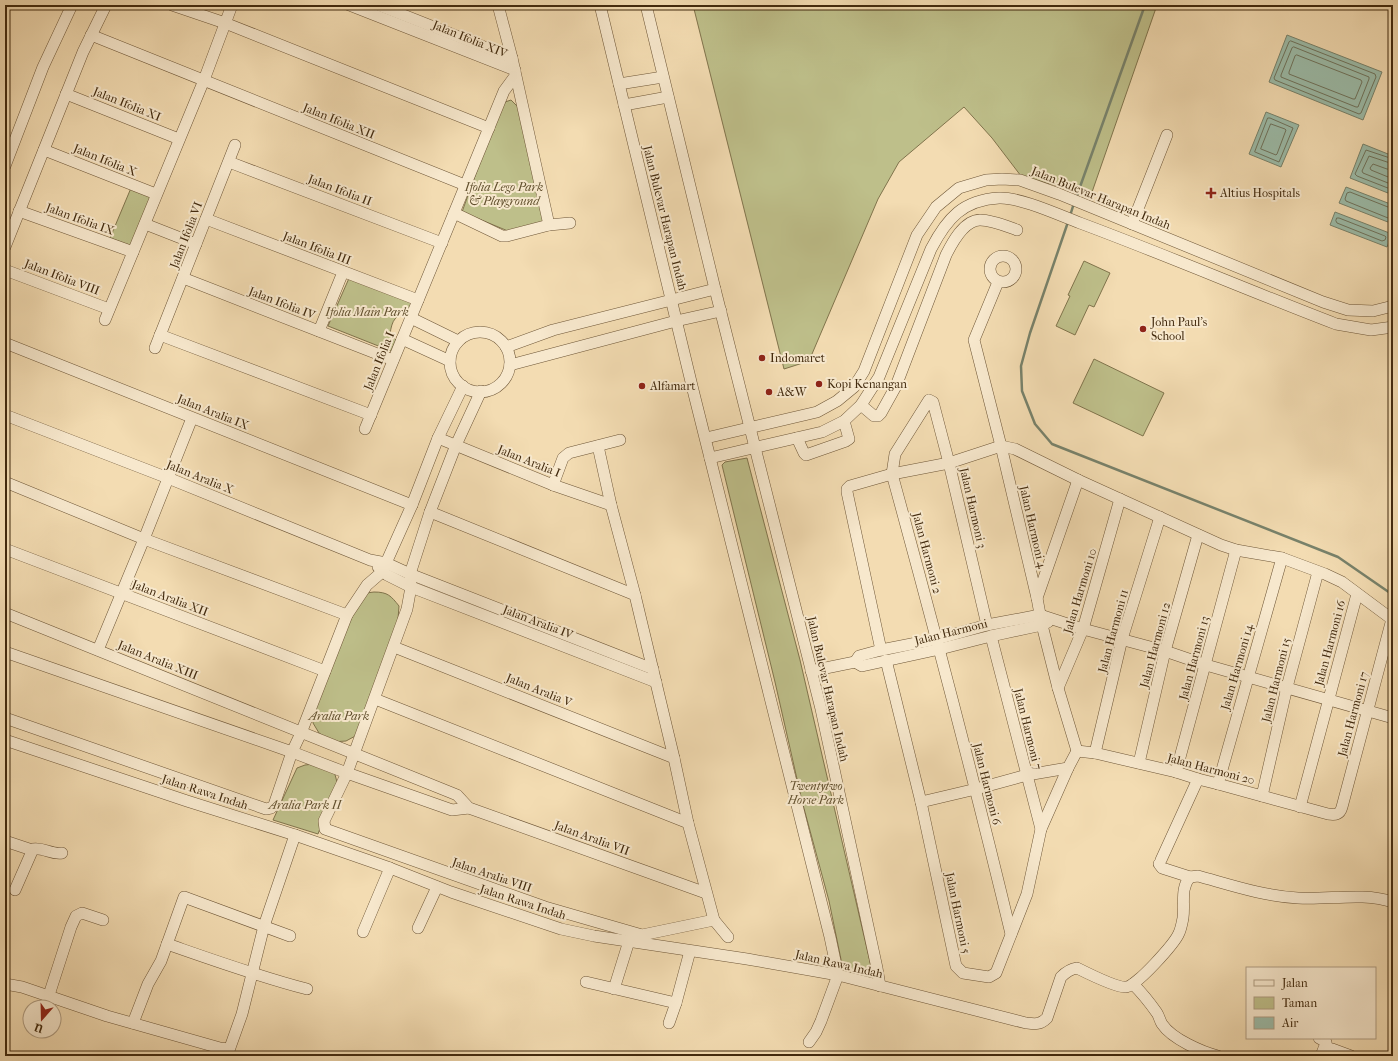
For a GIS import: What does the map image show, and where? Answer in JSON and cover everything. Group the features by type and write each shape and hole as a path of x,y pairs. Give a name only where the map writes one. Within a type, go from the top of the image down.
{"street":[{"path":"5,166 43,67 72,5"},
{"path":"5,246 66,94 91,35 106,5"},
{"path":"172,5 225,23 489,128"},
{"path":"105,320 204,80 232,5"},
{"name":"Jalan Ifolia XIV","path":"349,5 515,73"},
{"name":"Jalan Ifolia XIV","path":"378,5 512,58"},
{"path":"498,5 512,58 549,225"},
{"name":"Jalan Bulevar Harapan Indah","path":"600,5 671,300 830,937 838,975"},
{"name":"Jalan Bulevar Harapan Indah","path":"646,5 811,671 880,986"},
{"name":"Jalan Ifolia XII","path":"91,35 465,186"},
{"name":"Jalan Ifolia I","path":"365,429 504,91 515,73"},
{"path":"619,84 663,77"},
{"name":"Jalan Ifolia XI","path":"66,94 179,139"},
{"path":"624,105 668,97"},
{"path":"1132,224 1167,135"},
{"name":"Jalan Ifolia VI","path":"155,348 235,145"},
{"name":"Jalan Ifolia X","path":"44,150 156,194"},
{"name":"Jalan Ifolia II","path":"229,162 442,243"},
{"name":"Jalan Bulevar Harapan Indah","path":"706,438 817,412 837,401 854,387 864,371 917,236 936,207 958,188 986,180 1020,180 1059,194 1348,310 1373,312 1393,306"},
{"path":"710,458 822,432 844,421 861,405 878,377 931,249 941,230 954,215 970,204 986,200 1000,198 1015,199 1052,212 1336,324 1370,330 1393,327"},
{"path":"970,204 976,220"},
{"name":"Jalan Ifolia IX","path":"19,211 133,252"},
{"path":"454,213 502,236 549,225 570,222"},
{"name":"Jalan Ifolia III","path":"206,219 418,300"},
{"path":"861,405 874,416 878,416 882,413 896,386 946,255 959,232 976,220 987,220 1017,230"},
{"path":"145,224 196,244"},
{"path":"1180,262 1186,246"},
{"path":"931,249 946,255"},
{"name":"Jalan Ifolia VIII","path":"5,270 109,309"},
{"path":"319,331 343,272"},
{"name":"Jalan Ifolia IV","path":"183,278 393,360"},
{"name":"Jalan Harmoni 4","path":"998,282 974,340 1001,446 1058,688 1077,751"},
{"path":"506,347 553,330 715,288"},
{"path":"1310,314 1316,298"},
{"path":"510,365 676,320 721,311"},
{"path":"411,318 458,341"},
{"path":"478,332 489,333 499,338 506,347 510,365 507,375 500,384 491,389 481,391 472,390 463,386 456,379 450,361 452,350 458,341 468,335 478,332"},
{"path":"160,335 371,415"},
{"path":"402,339 450,361"},
{"name":"Jalan Aralia IX","path":"5,343 412,505"},
{"path":"878,377 896,386"},
{"path":"5,718 266,809 271,808 274,805 292,752 347,615 367,585 384,568 412,505 438,438 463,386"},
{"path":"347,773 407,608 411,587 410,574 430,512 456,445 481,391"},
{"name":"Jalan Harmoni 3","path":"892,474 895,454 930,399 933,402 949,463 989,630"},
{"name":"Jalan Aralia X","path":"5,415 168,478 370,560 384,568"},
{"path":"98,650 192,418"},
{"path":"797,438 804,454 806,455 846,441 849,439 849,435 844,421"},
{"name":"Jalan Aralia I","path":"438,438 553,485 611,505"},
{"path":"553,485 563,458 569,453 620,440"},
{"path":"598,446 611,505 653,669 688,824 706,893 714,920 728,937"},
{"path":"1001,446 1015,449 1078,480 1222,546 1282,558 1342,582 1393,620"},
{"name":"Jalan Harmoni 5","path":"1001,446 949,463 892,474 850,486 847,491 884,655 921,802 956,966 963,973 990,977 996,973 1027,894 1041,829 1077,751"},
{"name":"Jalan Harmoni 2","path":"892,474 938,644"},
{"path":"1037,598 1078,480"},
{"path":"5,482 144,539 347,615"},
{"name":"Jalan Harmoni 10","path":"1058,688 1084,629 1120,499"},
{"path":"430,512 635,595"},
{"name":"Jalan Harmoni 11","path":"1096,753 1122,639 1160,517"},
{"name":"Jalan Harmoni 12","path":"1138,763 1165,651 1198,535"},
{"name":"Jalan Aralia XII","path":"5,549 325,671"},
{"name":"Jalan Harmoni 13","path":"1176,772 1236,550"},
{"name":"Jalan Harmoni 14","path":"1218,784 1282,558"},
{"path":"384,568 410,574 653,669"},
{"name":"Jalan Aralia IV","path":"384,568 387,575 411,587 656,682"},
{"name":"Jalan Harmoni 15","path":"1262,796 1287,687 1318,572"},
{"name":"Jalan Harmoni 16","path":"1300,807 1357,594"},
{"name":"Jalan Aralia XIII","path":"5,613 354,755"},
{"name":"Jalan Harmoni","path":"811,671 855,662 862,666 884,655 938,644 989,630 1041,620 1054,619 1084,629"},
{"name":"Jalan Harmoni 17","path":"1337,814 1341,812 1367,710 1393,620"},
{"path":"1084,629 1165,651 1206,665 1393,718"},
{"name":"Jalan Harmoni 7","path":"989,630 1041,829"},
{"name":"Jalan Harmoni 6","path":"938,644 976,789 1011,934"},
{"name":"Jalan Aralia V","path":"394,647 674,758"},
{"name":"Jalan Aralia VII","path":"5,652 292,752 452,810 469,808 706,893"},
{"path":"375,699 688,824"},
{"name":"Jalan Rawa Indah","path":"5,740 187,801 295,835 390,868 438,887 561,929 594,936 747,959 838,975 1026,1023 1037,1024 1043,1022 1047,1018 1061,977 1072,969 1077,968 1121,987 1129,987 1133,984"},
{"name":"Jalan Harmoni 20","path":"1077,751 1096,753 1176,772 1300,807 1328,814 1337,814"},
{"name":"Jalan Aralia VII","path":"354,755 457,795 469,808"},
{"path":"921,802 1027,775 1068,768"},
{"name":"Jalan Aralia VIII","path":"347,773 324,821 325,829 329,831 544,907 642,935 714,920"},
{"path":"1198,779 1160,862 1162,868 1190,877 1198,876 1270,896 1300,898 1352,896 1393,902"},
{"path":"5,984 22,987 49,995 107,1016 220,1048 228,1053 242,1014 264,926 295,835"},
{"path":"5,841 32,850 43,849 59,854 62,853"},
{"path":"15,890 32,850"},
{"path":"362,932 390,868"},
{"path":"1190,877 1184,890 1183,918 1179,934 1165,954 1155,962 1138,981 1133,984 1141,992 1157,1013 1162,1024 1170,1032 1188,1044 1218,1056"},
{"path":"418,928 438,887"},
{"path":"133,1023 148,984 162,962 184,898 290,936"},
{"path":"48,999 70,927 76,916 82,913 103,920"},
{"path":"614,989 629,941"},
{"path":"167,944 252,972 274,981 307,989"},
{"path":"669,1023 690,951"},
{"path":"809,1042 821,1021 838,975"},
{"path":"586,982 676,1003"},
{"path":"1321,1039 1326,1042 1324,1052 1351,1056"}],"green space":[{"path":"693,5 1157,5 1091,195 1021,176 992,138 964,107 899,162 878,199 809,361 784,369"},
{"name":"Ifolia Lego Park & Playground","path":"511,100 518,107 544,223 508,231 462,212 488,140 505,102"},
{"path":"131,188 151,197 131,246 110,238"},
{"path":"1084,261 1110,273 1094,307 1089,305 1075,335 1056,326 1070,296 1068,295"},
{"name":"Ifolia Main Park","path":"350,276 414,300 409,312 400,315 393,322 390,334 396,340 391,351 328,326"},
{"path":"1094,359 1164,393 1143,436 1073,403"},
{"name":"Twentytwo Horse Park","path":"747,458 800,660 873,975 869,979 844,974 829,901 802,801 775,682 722,465 725,462"},
{"name":"Aralia Park","path":"374,592 389,595 394,600 399,606 398,619 359,734 346,741 331,742 319,733 313,723 313,714 353,607 366,593"},
{"name":"Aralia Park II","path":"314,764 334,771 337,782 318,834 273,820 297,768"}],"water":[{"path":"1287,35 1382,72 1363,120 1269,82"},
{"path":"1266,112 1299,125 1281,167 1249,154"},
{"path":"1363,144 1393,156 1393,195 1350,178"},
{"path":"1346,187 1393,205 1393,224 1339,203"},
{"path":"1335,212 1392,234 1387,247 1330,225"}],"waterway":[{"path":"1076,198 1145,5"},
{"path":"1070,216 1074,203"},
{"path":"1068,222 1030,333 1021,366 1022,391 1035,424 1052,444 1338,557 1393,595"}],"place":[{"name":"Altius Hospitals","path":"1211,193"},
{"name":"John Paul's School","path":"1143,329"},
{"name":"Indomaret","path":"762,358"},
{"name":"Kopi Kenangan","path":"819,384"},
{"name":"Alfamart","path":"642,386"},
{"name":"A&W","path":"769,392"}]}
